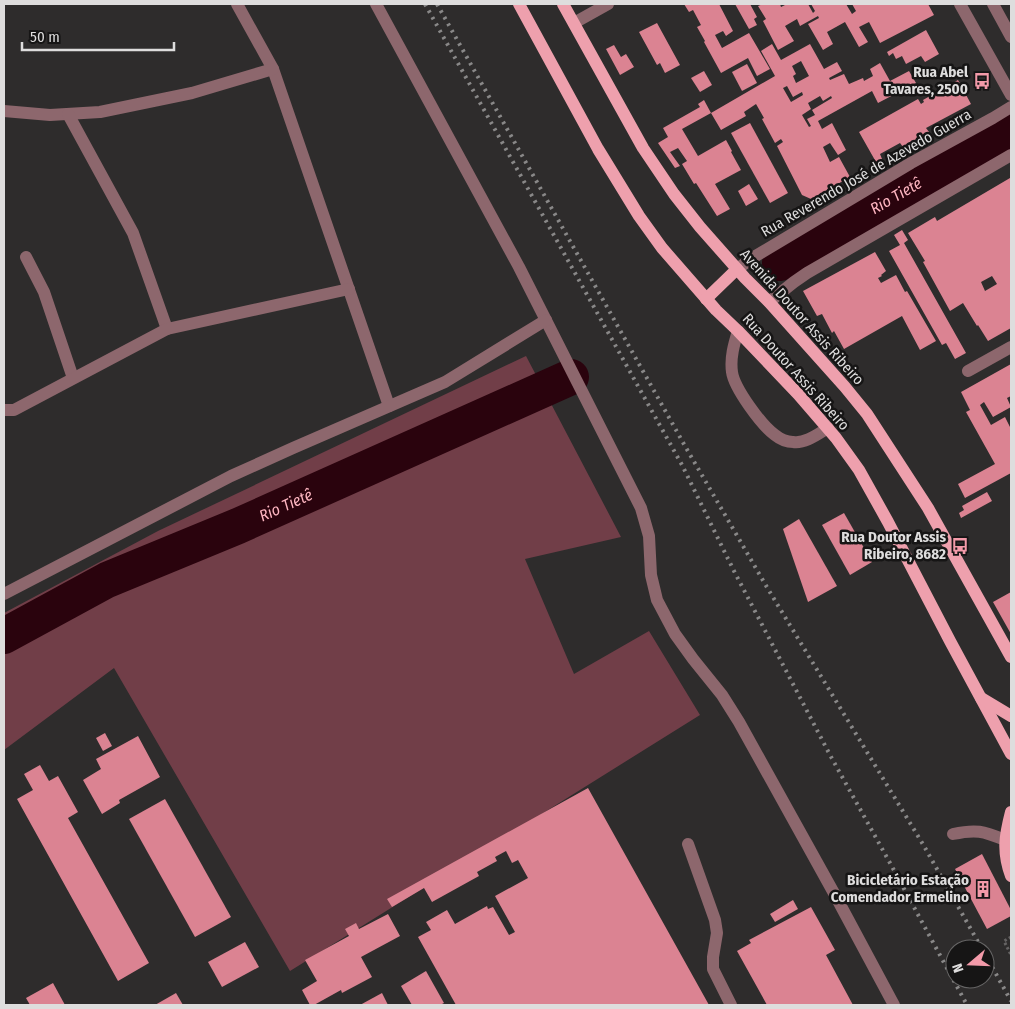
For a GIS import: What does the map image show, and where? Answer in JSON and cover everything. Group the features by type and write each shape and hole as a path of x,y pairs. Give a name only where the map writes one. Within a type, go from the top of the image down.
{"main road":[{"path":"519,4 598,149 639,216 662,248 706,299 737,269"},
{"name":"Avenida Doutor Assis Ribeiro","path":"563,4 642,148 674,194 700,227 845,387 867,414 928,508 1011,657"},
{"name":"Rua Doutor Assis Ribeiro","path":"706,299 798,394 828,428 859,470 980,698"},
{"path":"980,698 1011,716"},
{"path":"980,698 1011,754"},
{"path":"1011,812 1005,840 1011,876"}],"street":[{"path":"237,4 273,68 389,406"},
{"path":"376,4 520,267 641,508 649,536 651,575 654,590 664,614 684,646 722,695 734,714 894,1005"},
{"path":"574,24 608,4"},
{"path":"960,4 1011,95"},
{"path":"993,4 1011,36"},
{"path":"4,111 50,115 100,112 192,93 273,68"},
{"name":"Rua Reverendo José de Azevedo Guerra","path":"737,269 911,163 1011,107"},
{"path":"68,114 133,233 167,328"},
{"path":"769,302 807,273 1011,155"},
{"path":"26,257 44,292 73,378"},
{"path":"4,410 14,410 167,328 349,289"},
{"path":"4,594 231,476 445,382 546,320"},
{"path":"738,331 732,359 734,381 740,394 768,429 780,438 793,442 805,441 828,428"},
{"path":"968,371 1011,347"},
{"path":"953,834 977,831 1005,840"},
{"path":"688,844 715,920 717,933 713,969 732,1005"}],"path":[{"path":"1011,937 1004,941 1011,954"}],"shaded area":[{"path":"526,356 621,537 525,559 574,674 649,631 700,715 290,971 114,668 4,750 4,613 158,531"}],"building":[{"path":"684,4 719,4 733,31 726,36 723,31 715,35 722,48 749,33 770,69 757,76 748,58 721,73 697,27 701,25 693,10 689,12"},
{"path":"735,4 750,4 757,17 754,19 757,25 749,29"},
{"path":"763,4 780,4 781,7 787,4 808,4 813,13 815,11 811,4 846,4 852,14 856,11 852,4 928,4 934,15 880,43 869,22 859,27 868,42 859,47 845,22 827,32 833,44 823,50 808,24 819,18 818,16 800,26 797,19 785,26 794,41 778,50 763,21 766,19 758,6"},
{"path":"657,23 680,65 665,73 660,63 657,65 639,32"},
{"path":"926,30 939,54 925,62 921,56 906,64 902,56 896,59 893,53 889,56 887,52"},
{"path":"772,44 781,60 810,44 824,69 837,62 842,71 829,78 830,80 844,74 849,84 863,78 864,81 873,76 870,69 880,63 890,81 909,71 916,83 878,103 872,91 818,121 822,129 832,123 846,150 838,155 830,143 823,147 830,162 839,157 850,177 811,199 802,195 777,146 783,142 781,139 775,143 756,104 744,112 746,116 721,130 711,113 775,76 761,51","holes":["801,61 809,76 796,83 793,76 796,74 792,66","787,86 793,97 802,92 803,95 791,102 783,88","820,96 823,101 831,96 832,98 812,110 815,115 807,119 811,126 809,127 802,115 811,109 808,103"]},
{"path":"614,45 621,57 626,54 634,67 620,75 606,49"},
{"path":"747,64 757,83 742,91 732,72"},
{"path":"704,71 712,85 700,92 691,78"},
{"path":"958,80 971,104 926,128 929,132 903,147 900,143 880,154 882,159 876,162 859,132 918,99 921,104 924,102 923,100"},
{"path":"704,100 711,113 682,129 698,156 726,140 741,170 715,184 730,209 717,216 682,164 687,161 678,148 670,152 680,166 675,168 658,143 668,137 663,128 700,107 698,104"},
{"path":"750,123 788,193 770,203 731,133"},
{"path":"1010,178 1011,328 988,341 963,303 950,311 923,262 925,261 908,233 935,217 937,221","holes":["992,276 997,284 985,291 981,282"]},
{"path":"749,184 758,199 746,206 738,191"},
{"path":"902,230 908,240 904,243 966,353 955,359 946,343 942,345 889,251 900,245 894,235"},
{"path":"875,252 886,271 878,278 881,283 896,275 936,341 920,350 902,316 844,349 834,331 832,333 822,314 817,316 803,291"},
{"path":"1011,364 1011,396 1007,398 1011,407 993,417 984,402 980,405 991,425 1005,417 1011,429 1011,473 965,498 958,484 995,464 966,412 970,410 961,392"},
{"path":"987,492 992,501 961,518 959,513 964,510 962,506"},
{"path":"844,513 872,562 850,575 822,525"},
{"path":"799,519 837,586 808,602 783,529"},
{"path":"1011,592 1011,634 993,602"},
{"path":"105,733 112,746 103,751 96,738"},
{"path":"138,736 160,777 119,800 120,803 102,814 83,780 101,769 96,759"},
{"path":"40,765 49,781 58,776 78,812 68,818 149,963 118,981 17,799 33,790 24,774"},
{"path":"588,788 709,1005 456,1005 418,937 431,930 426,922 447,910 455,924 487,906 488,909 493,907 509,935 515,932 495,896 528,878 518,860 512,863 506,851 495,857 497,861 477,872 479,876 432,902 424,888 392,907 387,899"},
{"path":"165,799 231,917 195,937 129,819"},
{"name":"Bicicletário Estação Comendador Ermelino","path":"982,854 1011,910 1011,916 987,929 955,869"},
{"path":"793,900 798,909 775,922 770,914"},
{"path":"811,907 835,950 826,955 853,1005 767,1005 737,951 751,943 749,940"},
{"path":"388,914 400,936 361,957 372,977 342,993 341,990 314,1005 310,1005 302,990 317,981 305,960 349,936 345,929 356,923 359,929"},
{"path":"245,942 259,967 222,987 208,962"},
{"path":"426,971 444,1003 440,1005 412,1005 401,986"},
{"path":"53,983 65,1005 30,1005 26,998"},
{"path":"176,993 183,1005 155,1005"},
{"path":"382,993 388,1005 360,1005"}],"waterway":[{"name":"Rio Tietê","path":"780,263 1011,128"},
{"name":"Rio Tietê","path":"4,636 107,580 238,526 571,377"}],"railway":[{"path":"425,4 682,465 734,571 830,755 967,1005"},
{"path":"437,4 685,446 768,589 924,846 976,939"},
{"path":"995,972 1011,1001"}],"place":[{"name":"Rua Abel Tavares, 2500","path":"982,81"},
{"name":"Rua Doutor Assis Ribeiro, 8682","path":"960,546"},
{"name":"Bicicletário Estação Comendador Ermelino","path":"983,889"}]}
